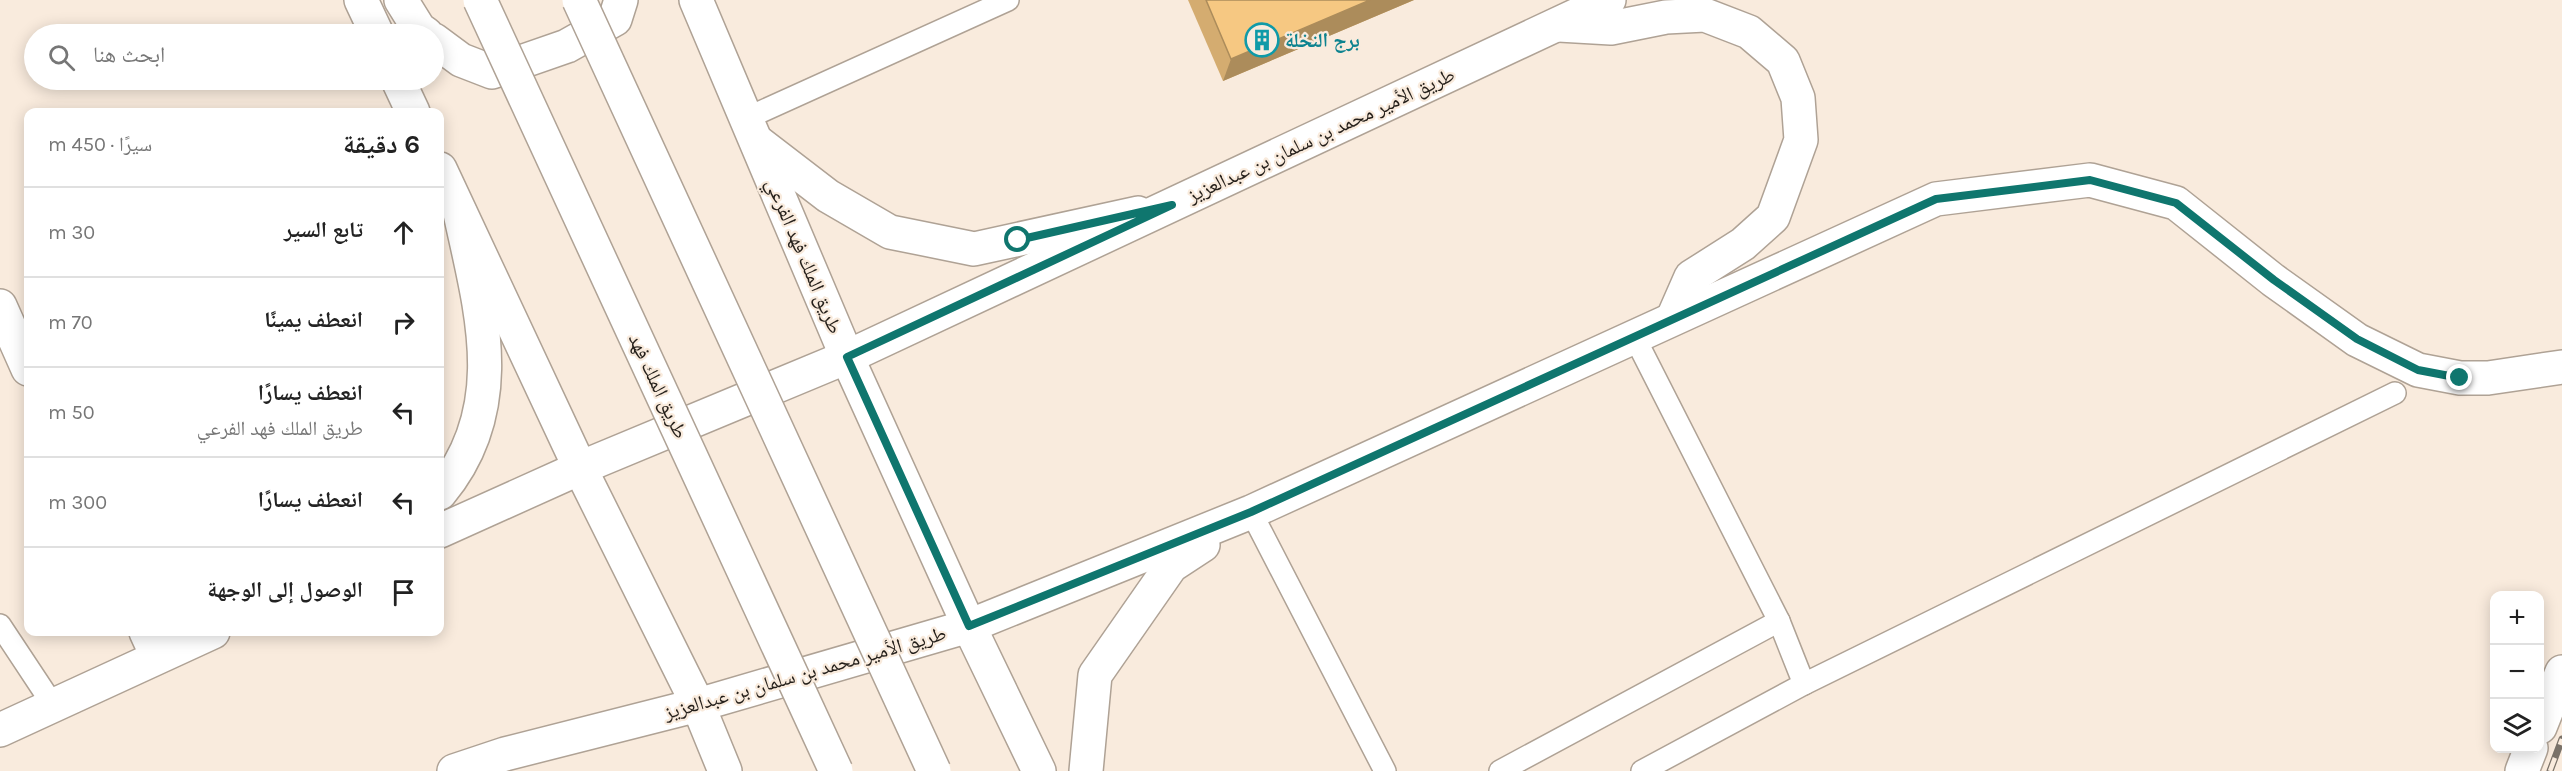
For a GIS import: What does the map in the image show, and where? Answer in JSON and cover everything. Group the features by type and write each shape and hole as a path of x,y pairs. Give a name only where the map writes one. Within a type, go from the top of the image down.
{"main road":[{"path":"361,0 372,24"},
{"path":"401,0 416,24"},
{"name":"طريق الملك فهد","path":"480,0 836,771"},
{"path":"579,0 934,771"},
{"path":"444,47 461,60 492,72 567,46 615,19 621,0"},
{"name":"طريق الملك فهد الفرعي","path":"696,0 847,357 969,626 1039,771"},
{"name":"طريق الأمير محمد بن سلمان بن عبدالعزيز","path":"444,529 580,468 847,357 1610,0"},
{"path":"1556,24 1611,28 1666,17 1705,15 1749,32 1783,61 1798,98 1801,140 1773,217 1743,244 1691,277 1673,318"},
{"path":"403,90 411,108"},
{"path":"752,130 828,196 890,232 974,249 1172,205"},
{"path":"444,178 580,468 698,705 725,771"},
{"name":"طريق الأمير محمد بن سلمان بن عبدالعزيز","path":"454,771 505,754 698,705 969,626 1251,512 1936,199 2090,180 2176,203 2274,280 2357,339 2418,370 2460,378 2488,378 2562,367"},
{"path":"444,488 456,474 478,425 486,379 481,310 460,213"},
{"path":"0,306 24,360"},
{"path":"1086,771 1095,675 1171,566 1251,512"},
{"path":"0,730 53,705 152,644 193,636"},
{"path":"2544,717 2562,672"},
{"path":"2522,771 2529,753"}],"lane":[{"path":"752,130 1008,0"},
{"path":"1635,338 1779,621 1804,684"},
{"path":"1642,771 1804,684 2395,393"},
{"path":"1251,512 1385,771"},
{"path":"1500,771 1779,621"},
{"path":"0,625 53,705"}],"building":[{"path":"1206,0 1370,0 1231,59"}],"railway":[{"path":"2550,771 2562,739"}],"place":[{"name":"برج النخلة","path":"1262,40"}],"route":[{"path":"1018,240 1172,205 847,357 969,626 1251,512 1936,199 2090,180 2176,203 2274,280 2357,339 2418,370 2460,378"}]}
